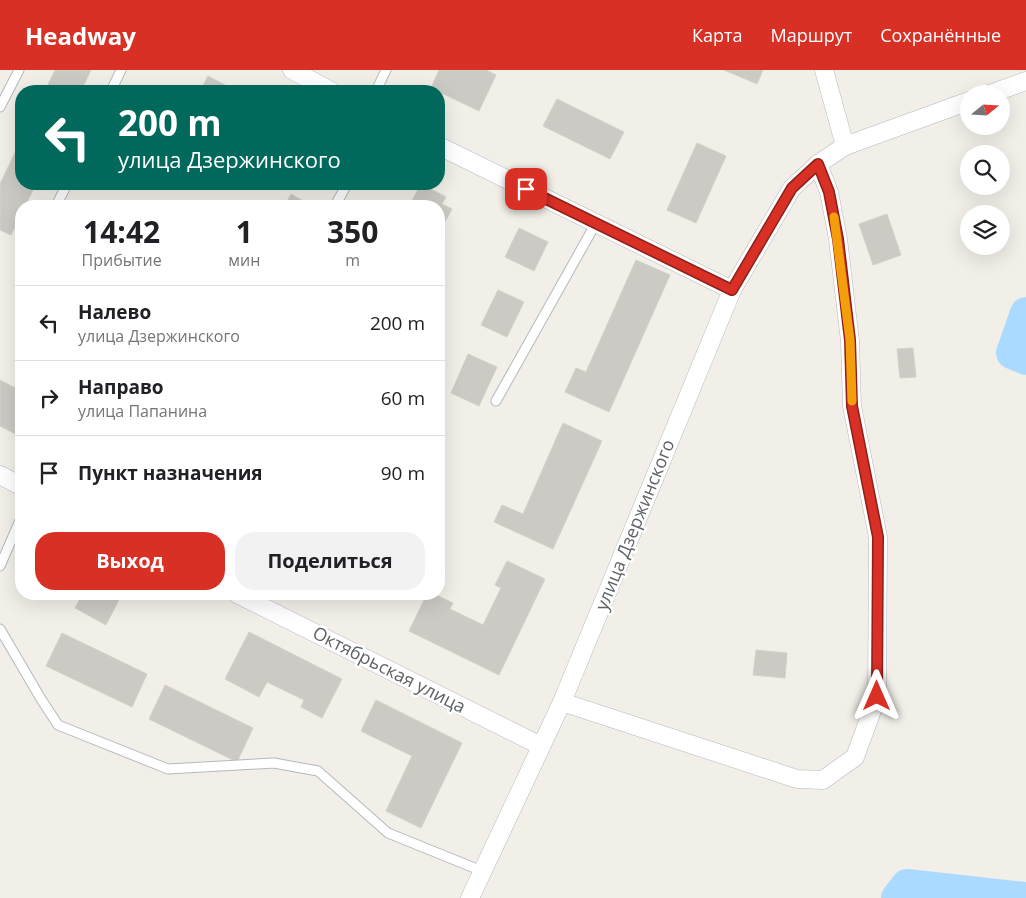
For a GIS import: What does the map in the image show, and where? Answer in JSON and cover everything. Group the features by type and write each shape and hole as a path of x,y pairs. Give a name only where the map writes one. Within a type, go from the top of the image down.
{"street":[{"path":"292,70 320,85"},
{"path":"824,70 845,146"},
{"path":"1010,87 1026,81"},
{"name":"улица Дзержинского","path":"470,898 562,702 732,290 792,188 818,164 845,146 960,104"},
{"path":"445,149 732,290"},
{"path":"562,702 797,779 823,780 855,758 877,696 878,537 852,406 850,340 838,239 829,192 818,164"},
{"path":"0,475 15,483"},
{"name":"Октябрьская улица","path":"249,600 541,746"}],"lane":[{"path":"0,107 19,70"},
{"path":"114,85 121,70"},
{"path":"379,85 386,70"},
{"path":"496,401 596,223"},
{"path":"0,566 15,532"},
{"path":"0,629 58,725 168,769 274,762 318,771 388,833 482,871"}],"building":[{"path":"55,70 91,70 84,85 48,85"},
{"path":"439,70 486,70 496,75 479,111 445,95 445,85 432,85"},
{"path":"724,70 763,70 757,84"},
{"path":"208,76 225,85 203,85"},
{"path":"557,99 624,132 610,159 543,126"},
{"path":"697,143 726,156 696,223 667,210"},
{"path":"15,153 15,190 33,190 28,200 15,200 15,227 11,235 0,230 0,184"},
{"path":"418,190 433,190 446,197 444,200 412,200"},
{"path":"291,194 302,200 288,200"},
{"path":"445,206 452,209 445,222"},
{"path":"887,214 901,255 873,265 859,224"},
{"path":"519,228 548,242 534,271 505,257"},
{"path":"636,260 670,275 609,412 565,392 576,368 586,372"},
{"path":"498,290 524,302 507,337 481,325"},
{"path":"913,348 916,377 900,378 897,349"},
{"path":"468,354 497,367 479,406 451,393"},
{"path":"0,380 15,388 15,434 0,426"},
{"path":"563,423 602,441 553,549 494,522 502,505 523,514"},
{"path":"507,561 545,579 499,675 409,631 424,600 445,599 453,603 450,609 483,625 501,588 495,585"},
{"path":"79,600 119,600 106,625 75,608"},
{"path":"249,632 342,679 322,718 301,707 304,700 267,682 259,697 225,679"},
{"path":"62,633 147,674 132,707 46,666"},
{"path":"756,650 787,653 785,678 753,675"},
{"path":"165,685 253,728 237,762 149,719"},
{"path":"376,700 462,743 421,828 386,811 412,756 361,731"}],"waterway":[{"path":"1026,313 1012,353 1026,359"},
{"path":"897,898 907,885 1025,898"}],"slow traffic":[{"path":"834,217 850,340 852,401"}],"route":[{"path":"526,189 732,290 792,188 818,164 829,192 838,239 850,340 852,406 878,537 877,696"}]}
